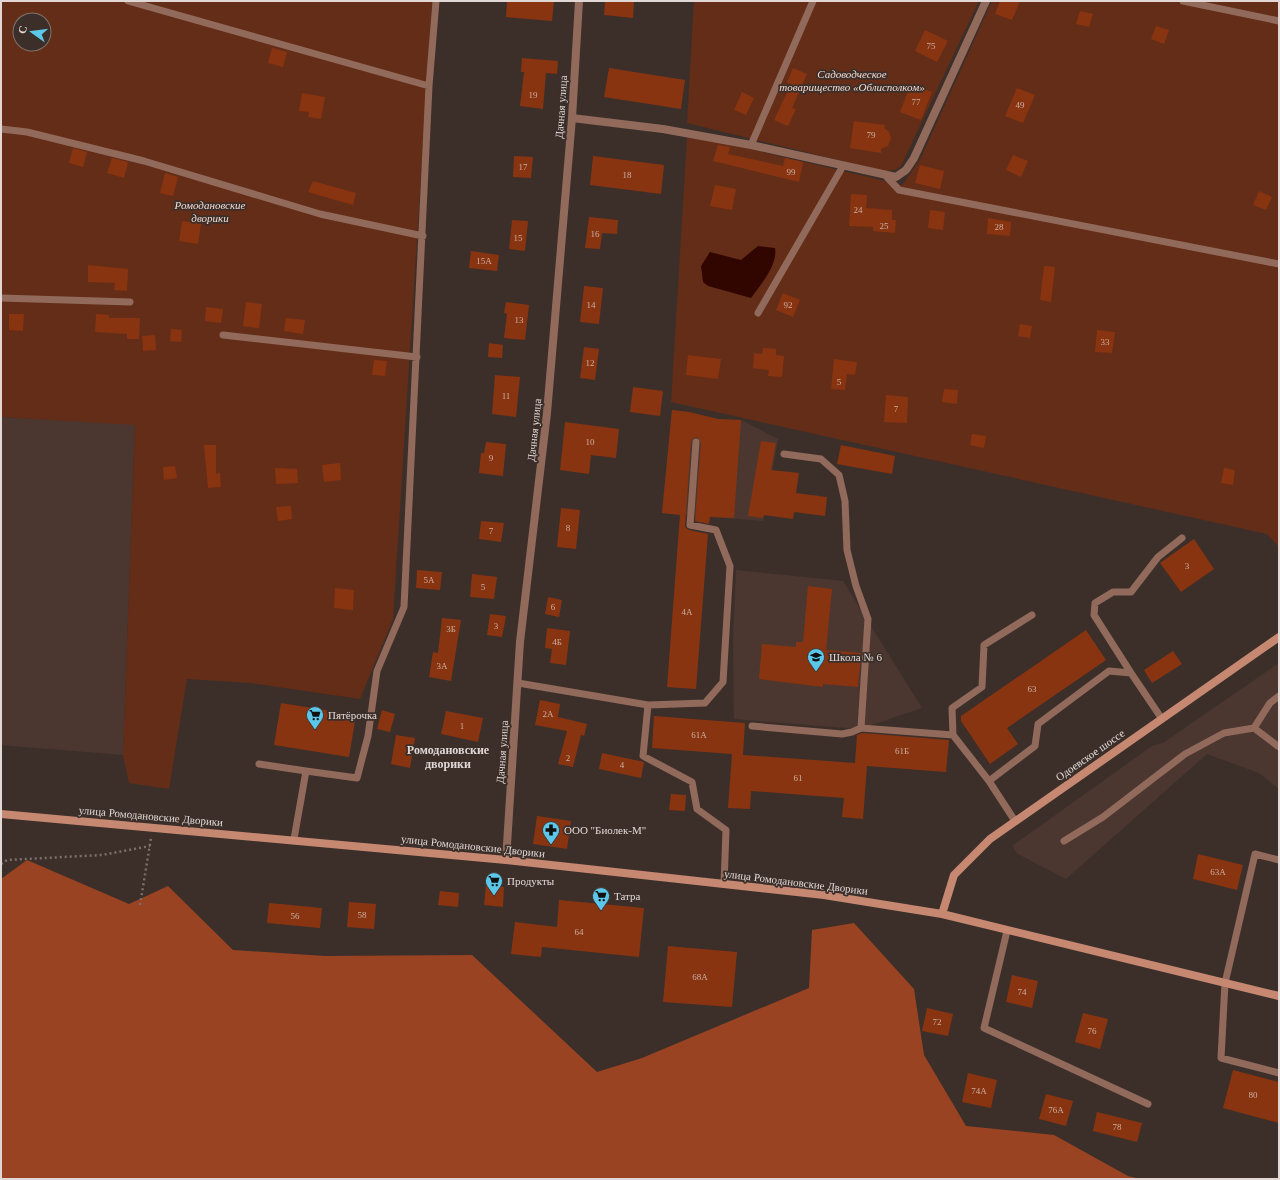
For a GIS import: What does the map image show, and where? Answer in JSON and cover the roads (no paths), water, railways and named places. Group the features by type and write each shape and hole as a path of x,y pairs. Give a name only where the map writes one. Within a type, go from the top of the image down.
{"street":[{"name":"Дачная улица","path":"506,860 520,642 547,413 572,118 579,1"},
{"path":"572,118 664,129 751,145 896,177 906,170 914,158 986,1"},
{"name":"Одоевское шоссе","path":"942,914 954,875 990,839 1279,638"},
{"name":"улица Ромодановские Дворики","path":"1,814 294,839 506,860 824,895 942,914 1279,996"}],"lane":[{"path":"128,1 429,86"},
{"path":"259,764 357,778 368,736 377,671 404,607 429,86 436,1"},
{"path":"751,145 813,1"},
{"path":"1183,1 1279,21"},
{"path":"1,130 27,132 144,161 320,214 423,236"},
{"path":"758,313 843,166"},
{"path":"886,176 899,190 1279,264"},
{"path":"1,298 130,302"},
{"path":"223,335 417,357"},
{"path":"518,684 648,704 705,703 723,682 730,566 716,530 690,525 696,442"},
{"path":"784,454 820,459 839,475 845,501 846,550 856,586 868,619 861,728"},
{"path":"1162,719 1094,615 1095,603 1113,592 1131,592 1158,557 1182,538"},
{"path":"1015,821 988,781 953,735 952,708 982,687 984,645 1032,616"},
{"path":"988,781 1035,746 1038,724 1109,671 1131,673"},
{"path":"1254,728 1270,703 1279,696"},
{"path":"648,704 643,756 692,782 697,809 726,830 724,884"},
{"path":"752,726 842,734 861,728 953,735"},
{"path":"1064,841 1103,817 1185,754 1224,733 1254,728 1279,747"},
{"path":"294,839 306,771"},
{"path":"1279,860 1255,854 1225,983 1221,1058 1279,1073"},
{"path":"1007,931 984,1028 1148,1104"}],"place":[{"name":"Школа № 6","path":"816,672"},
{"name":"Пятёрочка","path":"315,730"},
{"name":"ООО \"Биолек-М\"","path":"551,845"},
{"name":"Продукты","path":"494,896"},
{"name":"Татра","path":"601,911"}],"district":[{"name":"Ромодановские дворики","path":"448,757"}],"park label":[{"name":"Садоводческое товарищество «Облисполком»","path":"852,80"}]}
